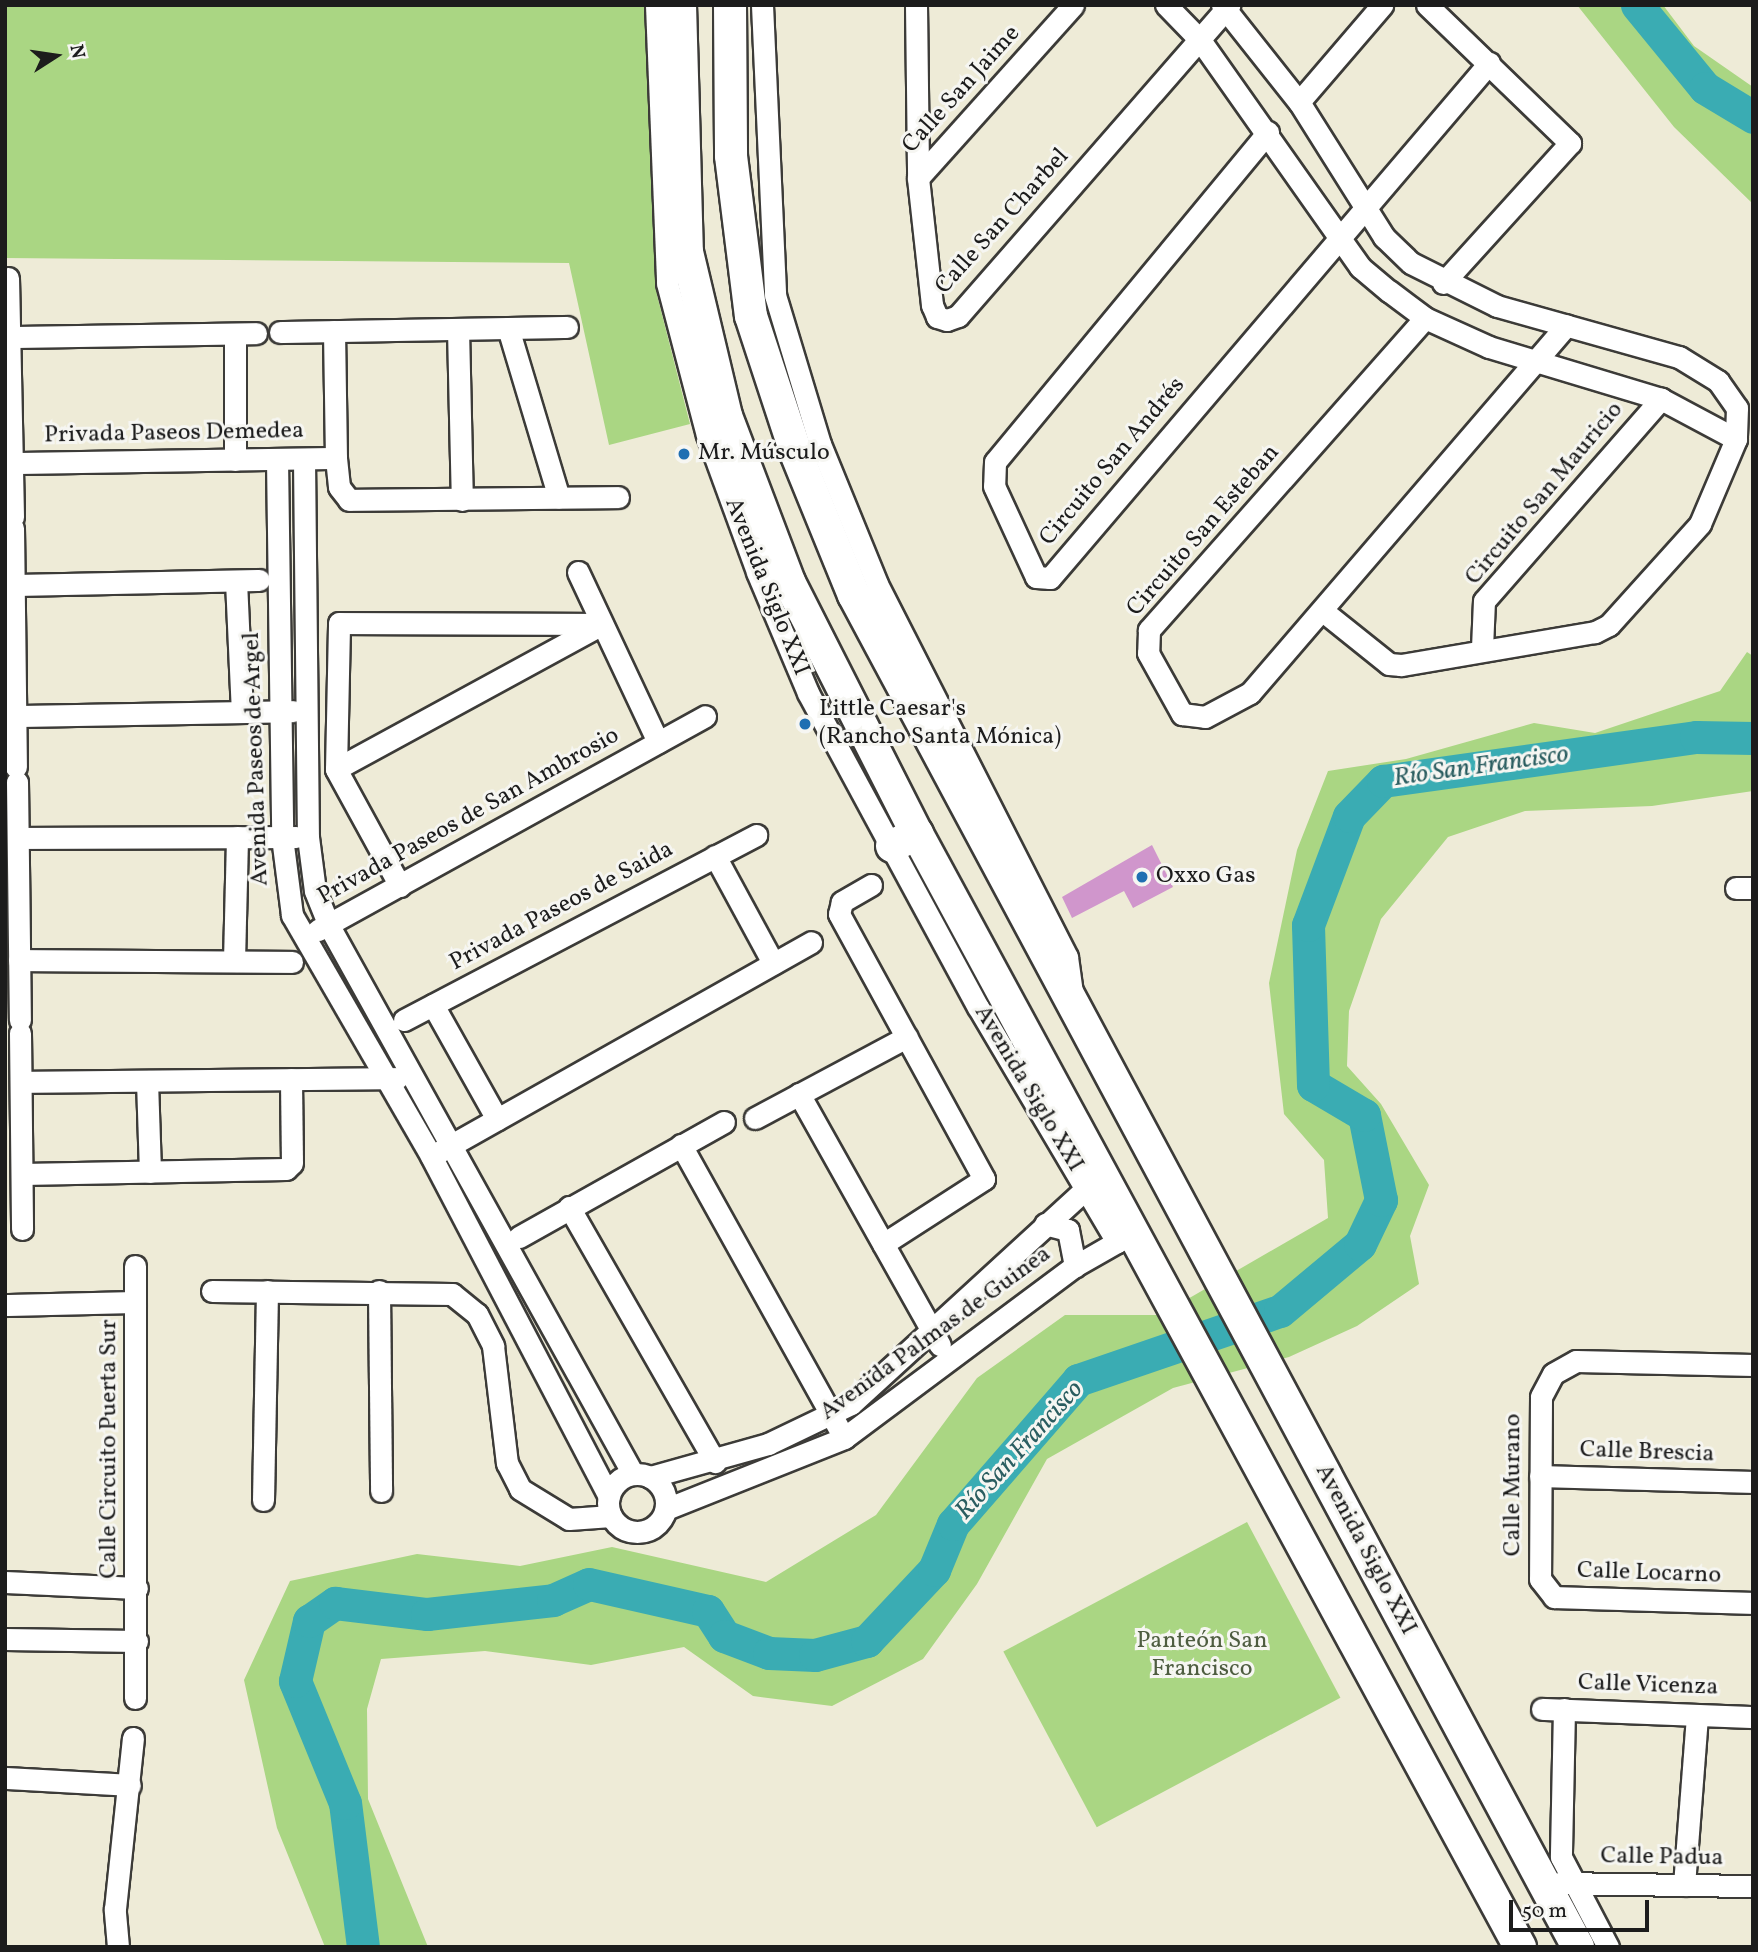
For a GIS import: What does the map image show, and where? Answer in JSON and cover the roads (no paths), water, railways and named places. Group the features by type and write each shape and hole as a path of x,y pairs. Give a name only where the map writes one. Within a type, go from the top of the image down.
{"highway":[{"name":"Avenida Siglo XXI","path":"680,5 675,254 726,416 789,582 905,840 1127,1237 1174,1301 1219,1390 1520,1947"},
{"name":"Avenida Siglo XXI","path":"730,5 731,156 751,316 865,590 1072,1006 1268,1370 1557,1883 1578,1947"}],"street":[{"name":"Avenida Siglo XXI","path":"656,5 675,254"},
{"name":"Avenida Siglo XXI","path":"762,5 775,295 808,448"},
{"name":"Calle San Charbel","path":"916,5 918,178 932,305 947,320 958,316 1200,40"},
{"name":"Calle San Jaime","path":"918,178 1073,5"},
{"path":"1166,5 1200,40 1268,132 1360,267 1425,318 1537,362 1661,399 1736,439"},
{"path":"1299,102 1382,5"},
{"path":"1427,5 1570,143 1443,283"},
{"path":"1200,40 1226,6 1299,102 1364,208 1411,263 1443,283 1566,325 1679,357 1718,381 1737,408 1736,439 1700,524 1609,625 1389,664 1324,612"},
{"path":"1337,236 1489,62"},
{"name":"Circuito San Andrés","path":"1268,132 995,462 994,486 1036,576 1050,578 1337,236"},
{"name":"Privada Paseos Demedea","path":"8,278 13,463 22,1229"},
{"name":"Circuito San Esteban","path":"1425,318 1144,641 1182,713 1205,717 1250,693 1324,612 1566,325"},
{"path":"280,332 567,327"},
{"path":"508,328 559,498"},
{"path":"458,329 462,500"},
{"path":"334,331 336,458 339,487 349,500 618,497"},
{"path":"10,337 246,333 235,460"},
{"name":"Circuito San Mauricio","path":"1482,648 1484,601 1661,399"},
{"name":"Privada Paseos Demedea","path":"13,463 336,458"},
{"name":"Avenida Paseos de Argel","path":"304,459 309,837 315,891 328,924 452,1145 513,1241"},
{"name":"Avenida Paseos de Argel","path":"277,460 283,876 304,938 431,1156 610,1506"},
{"name":"Privada Paseos de San Ambrosio","path":"578,572 658,742"},
{"path":"14,585 259,580"},
{"path":"236,581 242,711"},
{"path":"400,886 336,769 339,623 602,624"},
{"path":"336,769 602,624"},
{"path":"16,716 306,712"},
{"name":"Privada Paseos de San Ambrosio","path":"304,938 705,716"},
{"name":"Privada Paseos de Saida","path":"404,1020 756,835"},
{"path":"234,961 237,837"},
{"path":"18,838 309,837"},
{"name":"Avenida Siglo XXI","path":"905,840 978,1007 1087,1188 1127,1237"},
{"name":"Privada Paseos de Saida","path":"715,856 773,964"},
{"path":"871,885 842,902 839,914 984,1179 883,1244"},
{"path":"431,1156 811,942"},
{"path":"19,960 292,962"},
{"path":"433,1005 497,1119"},
{"path":"755,1118 907,1037"},
{"path":"21,1082 388,1079 413,1076"},
{"path":"22,1174 291,1167 291,1079"},
{"path":"147,1081 150,1172"},
{"path":"800,1094 948,1359"},
{"path":"610,1506 636,1532 655,1526 666,1509 663,1490 642,1475 513,1241 723,1122"},
{"path":"681,1145 844,1438"},
{"name":"Avenida Palmas de Guinea","path":"642,1475 715,1462 832,1416 933,1333 1045,1223 1087,1188"},
{"path":"569,1207 715,1462"},
{"path":"1045,1223 1068,1230 1075,1266"},
{"name":"Avenida Palmas de Guinea","path":"666,1509 844,1438 1075,1266 1127,1237"},
{"path":"135,1266 135,1303"},
{"path":"212,1291 452,1294 477,1314 492,1346 507,1463 520,1489 569,1519 610,1506"},
{"path":"262,1500 267,1291"},
{"path":"379,1291 381,1491"},
{"name":"Calle Circuito Puerta Sur","path":"5,1304 135,1303 138,1641 135,1698"},
{"name":"Calle Murano","path":"1545,1591 1540,1476 1541,1397 1553,1374 1576,1361 1753,1365"},
{"path":"610,1506 618,1481 642,1475"},
{"name":"Calle Brescia","path":"1540,1476 1753,1482"},
{"path":"5,1582 137,1588"},
{"name":"Calle Locarno","path":"1545,1591 1554,1597 1753,1603"},
{"path":"5,1639 138,1641"},
{"name":"Calle Vicenza","path":"1542,1709 1753,1717"},
{"path":"1557,1883 1564,1709"},
{"path":"1684,1885 1697,1715"},
{"path":"118,1947 115,1909 133,1738"},
{"path":"5,1778 130,1785"},
{"name":"Avenida Siglo XXI","path":"1557,1883 1608,1947"},
{"name":"Calle Padua","path":"1557,1883 1753,1886"}],"waterway":[{"name":"Río San Francisco","path":"1637,5 1705,88 1753,117"},
{"name":"Río San Francisco","path":"363,1947 345,1803 295,1681 309,1621 335,1603 427,1614 553,1600 589,1584 708,1611 724,1636 769,1653 815,1655 867,1641 934,1570 953,1524 1078,1380 1280,1311 1360,1244 1381,1200 1364,1115 1313,1085 1308,925 1349,816 1383,781 1696,737 1753,738"}],"place":[{"name":"Mr. Músculo","path":"684,454"},
{"name":"Little Caesar's (Rancho Santa Mónica)","path":"805,724"},
{"name":"Oxxo Gas","path":"1142,877"}],"park label":[{"name":"Panteón San Francisco","path":"1202,1656"}]}
